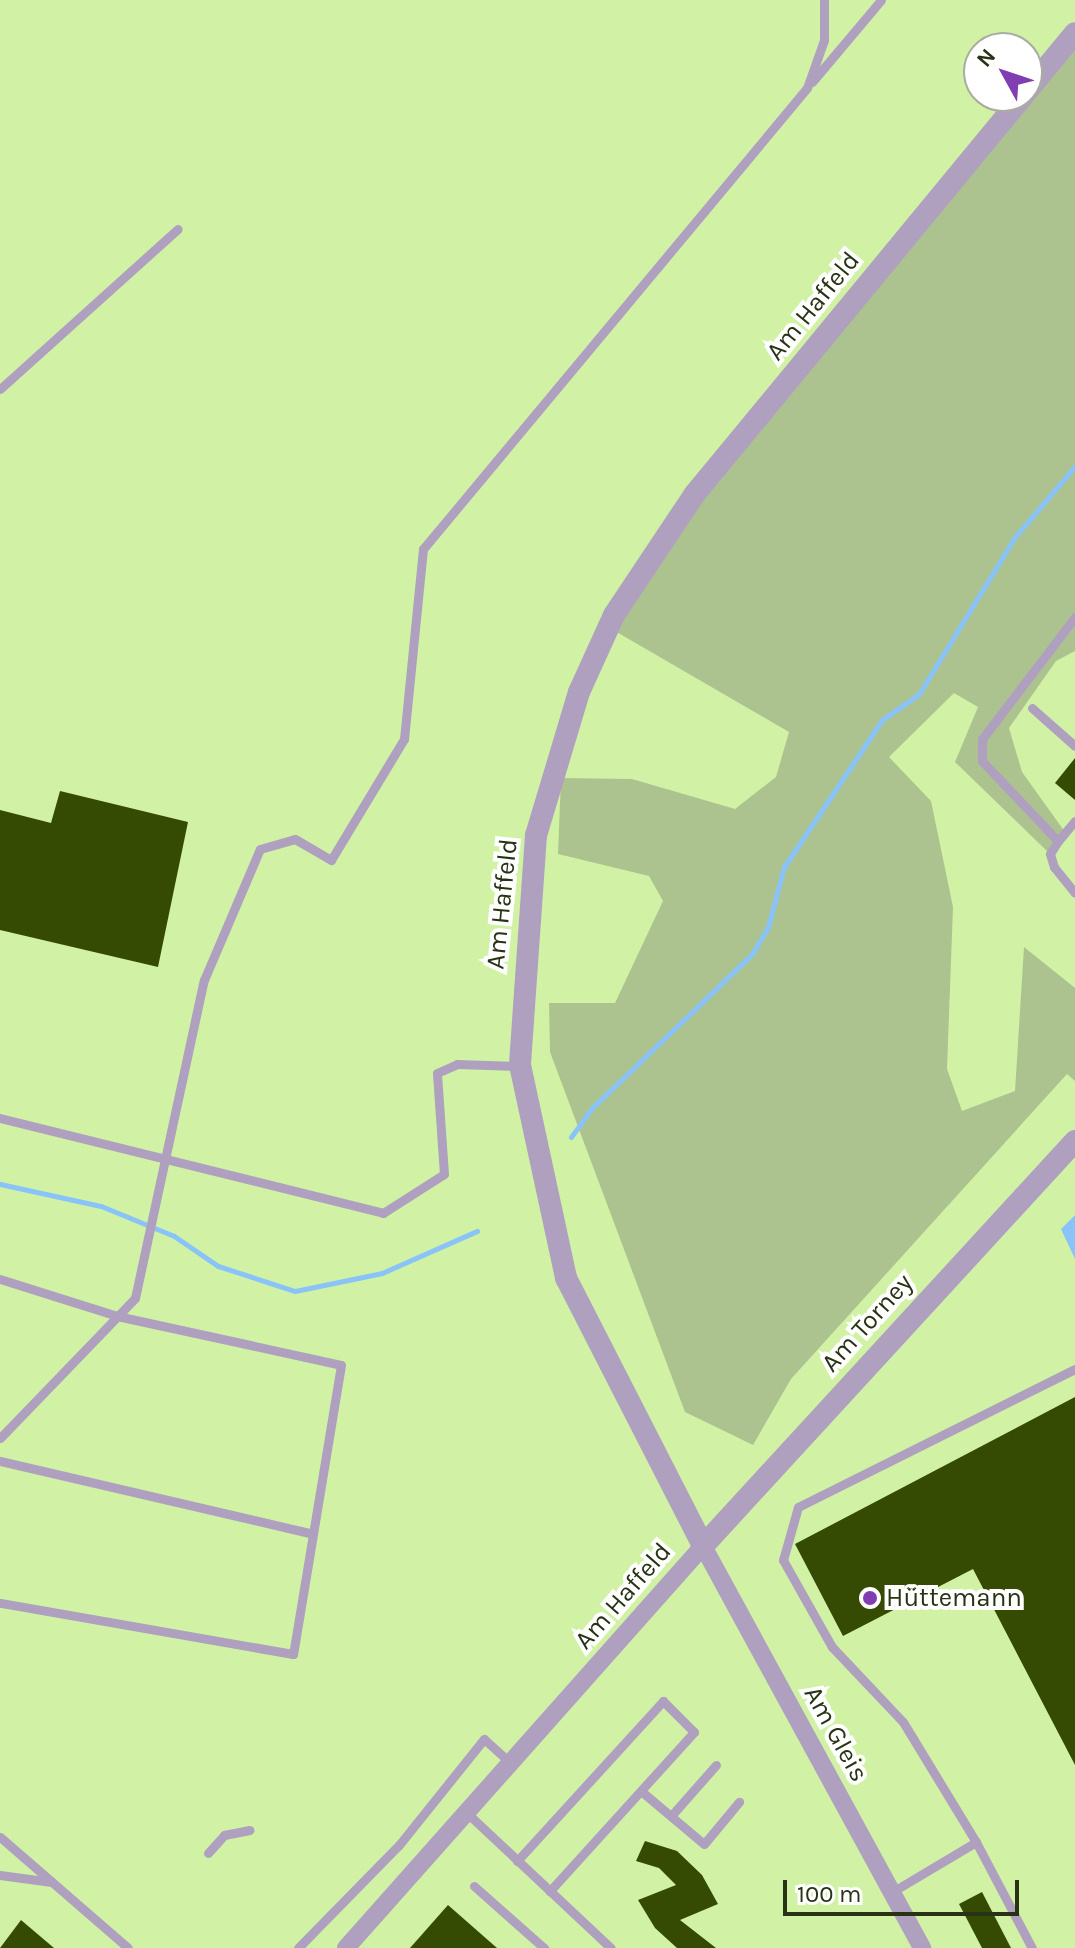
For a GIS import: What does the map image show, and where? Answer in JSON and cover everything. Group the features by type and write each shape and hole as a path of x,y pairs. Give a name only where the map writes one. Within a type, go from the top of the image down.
{"street":[{"path":"1043,72 1075,33"},
{"name":"Am Haffeld","path":"346,1948 703,1546 566,1278 520,1065 536,835 579,692 614,615 694,495 1010,112"},
{"name":"Am Torney","path":"703,1546 1075,1141"},
{"name":"Am Gleis","path":"703,1546 922,1948"}],"lane":[{"path":"807,88 824,40 824,0"},
{"path":"0,1438 135,1298 170,1160 204,980 260,849 295,839 331,860 404,739 423,549 881,0"},
{"path":"0,389 178,229"},
{"path":"1058,841 982,761 982,739 1075,617"},
{"path":"1032,708 1075,746"},
{"path":"1075,821 1050,854 1054,867 1075,893"},
{"path":"0,1118 383,1213 444,1174 437,1073 457,1064 520,1065"},
{"path":"0,1279 117,1316 341,1365 293,1654 0,1603"},
{"path":"1032,1948 976,1842 903,1722 832,1647 783,1560 798,1507 1075,1369"},
{"path":"0,1461 313,1534"},
{"path":"517,1861 663,1701 694,1732 550,1891"},
{"path":"298,1948 409,1834 484,1739 511,1763"},
{"path":"671,1816 716,1765"},
{"path":"641,1791 704,1844 739,1802"},
{"path":"467,1813 611,1948"},
{"path":"208,1853 224,1835 250,1830"},
{"path":"0,1837 128,1948"},
{"path":"892,1892 976,1842"},
{"path":"0,1875 52,1882"},
{"path":"474,1886 544,1948"}],"green space":[{"path":"1075,33 1075,651 1056,661 1009,728 1022,772 1065,832 1050,854 955,762 978,707 954,693 889,757 931,801 953,907 947,1069 962,1111 1015,1091 1024,947 1075,988 1075,1081 1067,1074 791,1379 753,1445 685,1412 550,1052 549,1003 615,1003 663,901 649,876 558,854 561,778 632,779 735,809 776,777 789,732 608,627 654,550 1011,112 1043,112 1043,72"}],"water":[{"path":"1075,1215 1075,1259 1061,1229"}],"building":[{"path":"1075,758 1075,800 1055,783"},
{"path":"60,791 188,822 158,967 0,930 0,810 51,823"},
{"name":"Hüttemann","path":"1075,1397 1075,1765 973,1569 843,1636 795,1544"},
{"path":"645,1841 677,1851 702,1875 718,1904 680,1920 716,1948 677,1948 655,1928 638,1900 676,1885 659,1868 636,1861"},
{"path":"982,1892 1011,1948 982,1948 959,1904"},
{"path":"448,1905 497,1948 410,1948"},
{"path":"21,1920 54,1948 0,1948"}],"waterway":[{"path":"571,1137 592,1108 752,954 768,927 784,867 882,720 919,694 1015,537 1075,466"},
{"path":"0,1184 101,1206 174,1236 218,1266 295,1291 382,1273 477,1231"}],"place":[{"name":"Hüttemann","path":"870,1598"}]}
